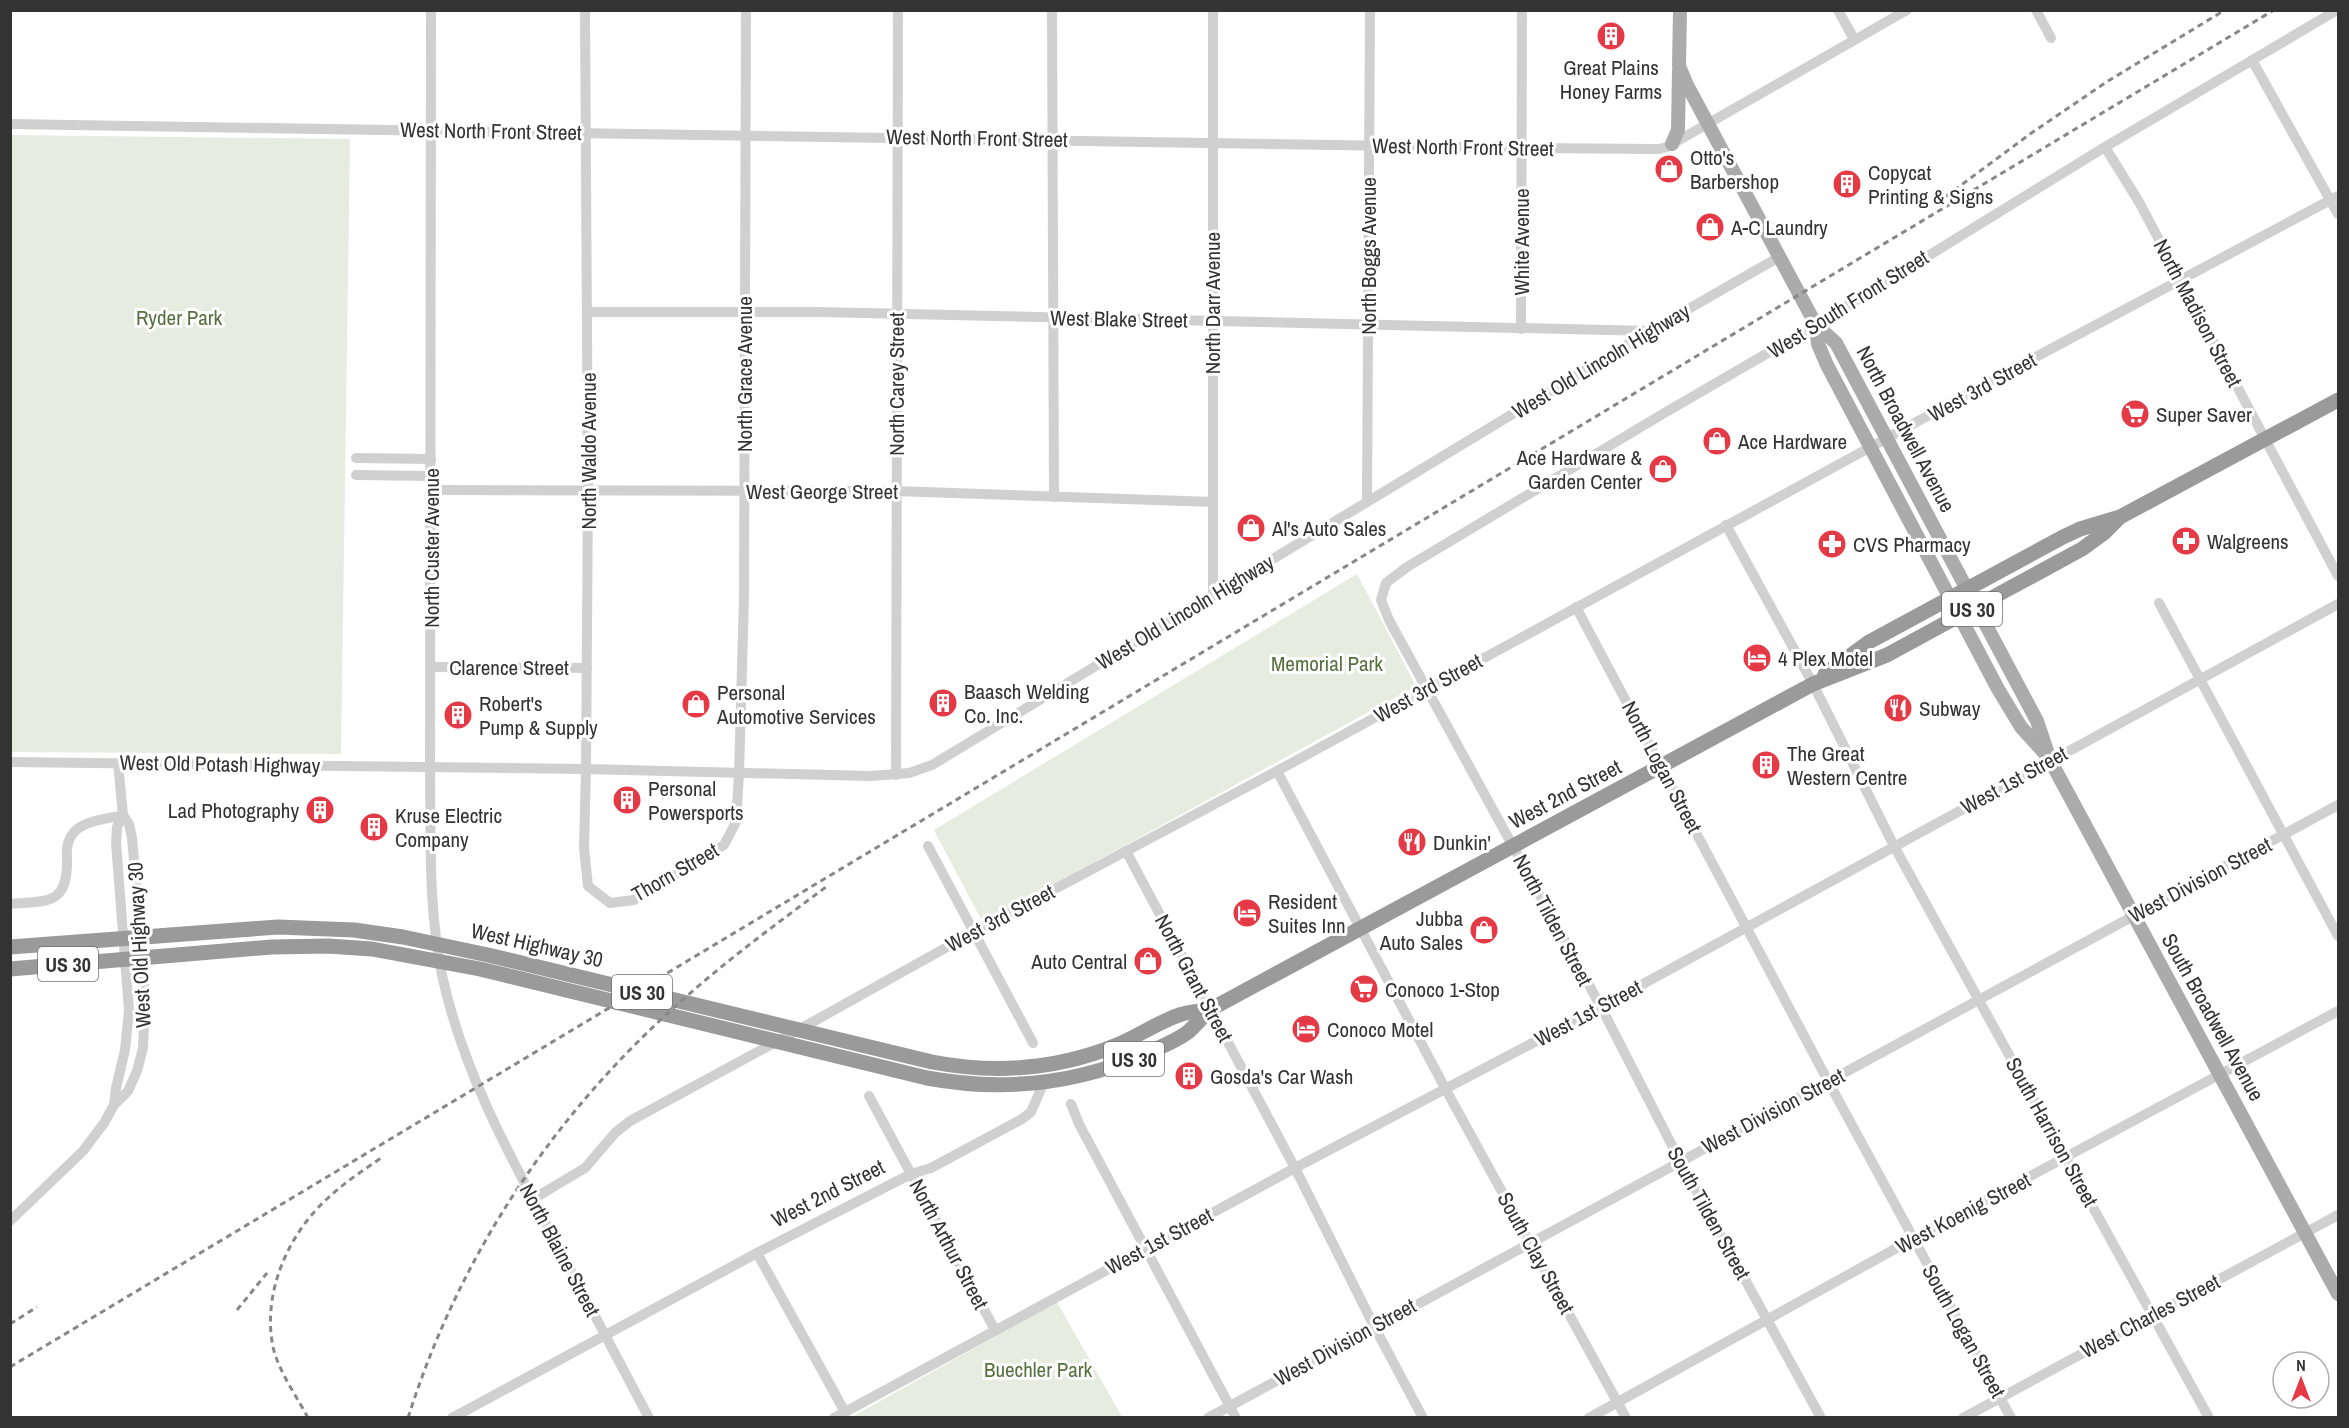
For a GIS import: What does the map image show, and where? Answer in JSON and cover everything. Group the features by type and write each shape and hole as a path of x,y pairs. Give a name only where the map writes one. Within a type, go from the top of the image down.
{"highway":[{"name":"West 2nd Street","path":"1813,684 1864,646 1968,588 2072,533 2120,518 2338,400"},
{"name":"West 2nd Street","path":"1044,1082 1091,1073 1138,1057 1183,1035 1210,1009 1813,684 1871,662 1959,616 2082,549 2120,518"},
{"name":"West Highway 30","path":"10,947 296,926 335,928 403,937 547,969 932,1062 971,1068 1006,1069 1046,1066"},
{"name":"West Highway 30","path":"10,969 302,946 362,948 400,953 527,981 927,1078 970,1085 1014,1086 1044,1082"},
{"name":"West 2nd Street","path":"1046,1066 1095,1053 1179,1015 1210,1009"}],"main road":[{"name":"North Broadwell Avenue","path":"1680,10 1679,66 1687,85 1816,325 1836,343 1968,588 2037,721 2050,760"},
{"path":"1672,144 1677,130 1679,66"},
{"name":"North Broadwell Avenue","path":"1816,325 1818,344 1827,366 1998,689 2028,737 2050,760"},
{"name":"South Broadwell Avenue","path":"2050,760 2338,1294"}],"street":[{"name":"North Custer Avenue","path":"431,10 431,879 434,927 450,1008 474,1080"},
{"name":"North Waldo Avenue","path":"585,10 588,490 584,848 588,886"},
{"name":"North Grace Avenue","path":"729,836 736,822 739,774 744,491 746,10"},
{"name":"North Carey Street","path":"896,775 898,10"},
{"path":"1052,10 1054,497"},
{"name":"North Darr Avenue","path":"1213,10 1213,595"},
{"name":"North Boggs Avenue","path":"1367,502 1370,10"},
{"name":"White Avenue","path":"1521,329 1522,10"},
{"path":"1839,10 1854,39"},
{"name":"West North Front Street","path":"10,124 1659,149 1672,144 1907,10"},
{"path":"2036,10 2051,38"},
{"name":"West South Front Street","path":"1386,611 1380,600 1386,583 1407,567 1816,325 2106,147 2337,10"},
{"path":"2252,60 2335,199 2338,214"},
{"name":"North Madison Street","path":"2106,147 2181,281 2338,576"},
{"name":"West 3rd Street","path":"533,1199 585,1168 615,1133 630,1121 2032,359 2335,199"},
{"name":"West Old Lincoln Highway","path":"430,767 896,775 932,765 1650,331 1779,257"},
{"name":"West Blake Street","path":"588,312 896,314 1650,331"},
{"path":"356,458 431,459"},
{"path":"356,475 431,476"},
{"name":"West George Street","path":"431,489 895,491 1213,502"},
{"name":"South Harrison Street","path":"1726,525 1813,684 1894,846 2154,1314 2209,1418"},
{"path":"2159,603 2338,936"},
{"name":"West 1st Street","path":"834,1418 1144,1249 1600,1007 2338,603"},
{"name":"North Logan Street","path":"1576,607 1746,927"},
{"name":"North Tilden Street","path":"1386,611 1600,1007"},
{"name":"Clarence Street","path":"431,667 587,668"},
{"name":"West Old Potash Highway","path":"10,762 430,767"},
{"name":"West Old Highway 30","path":"10,1221 83,1151 114,1105 131,1085 143,1048 145,1026 143,958 132,838 129,824 123,815 118,763"},
{"name":"South Clay Street","path":"1277,771 1445,1088 1626,1418"},
{"name":"West Division Street","path":"1208,1418 2338,805"},
{"path":"10,904 36,902 57,895 66,885 67,844 75,831 89,824 123,815"},
{"name":"West Old Highway 30","path":"114,1105 129,1023 116,843 117,827 123,815"},
{"name":"Thorn Street","path":"588,886 610,903 634,900 724,844 729,836"},
{"path":"928,846 1033,1043"},
{"name":"North Grant Street","path":"1126,851 1295,1168 1374,1326 1424,1418"},
{"name":"South Logan Street","path":"1746,927 2012,1418"},
{"name":"South Tilden Street","path":"1600,1007 1680,1161 1821,1418"},
{"name":"West Koenig Street","path":"1589,1418 1913,1239 2338,1011"},
{"name":"North Blaine Street","path":"474,1080 533,1199 650,1418"},
{"name":"West 2nd Street","path":"452,1418 757,1253 911,1174 931,1168 1027,1116 1044,1082"},
{"name":"North Arthur Street","path":"868,1096 995,1330"},
{"path":"1071,1104 1079,1124 1144,1249 1236,1418"},
{"name":"West Charles Street","path":"1962,1418 2338,1215"},
{"path":"757,1253 845,1412"}],"green space":[{"name":"Ryder Park","path":"11,135 350,139 341,754 11,752"},
{"name":"Memorial Park","path":"1357,574 1416,686 983,923 934,830"},
{"name":"Buechler Park","path":"1057,1302 1122,1417 850,1418"}],"railway":[{"path":"1937,203 2030,134 2108,81 2225,10"},
{"path":"10,1367 2274,10"},
{"path":"408,1418 455,1298 518,1188 555,1136 596,1086 687,996 826,887"},
{"path":"308,1418 284,1374 273,1347 271,1306 275,1286 290,1247 314,1213 341,1187 384,1156"},
{"path":"237,1310 267,1273"},
{"path":"10,1324 37,1307"}],"place":[{"name":"Great Plains Honey Farms","path":"1611,36"},
{"name":"Otto's Barbershop","path":"1669,169"},
{"name":"Copycat Printing & Signs","path":"1847,184"},
{"name":"A-C Laundry","path":"1710,227"},
{"name":"Super Saver","path":"2135,414"},
{"name":"Ace Hardware","path":"1717,441"},
{"name":"Ace Hardware & Garden Center","path":"1663,469"},
{"name":"Al's Auto Sales","path":"1251,528"},
{"name":"Walgreens","path":"2186,541"},
{"name":"CVS Pharmacy","path":"1832,544"},
{"name":"4 Plex Motel","path":"1757,658"},
{"name":"Baasch Welding Co. Inc.","path":"943,703"},
{"name":"Personal Automotive Services","path":"696,704"},
{"name":"Subway","path":"1898,708"},
{"name":"Robert's Pump & Supply","path":"458,715"},
{"name":"The Great Western Centre","path":"1766,765"},
{"name":"Personal Powersports","path":"627,800"},
{"name":"Lad Photography","path":"320,810"},
{"name":"Kruse Electric Company","path":"374,827"},
{"name":"Dunkin'","path":"1412,842"},
{"name":"Resident Suites Inn","path":"1247,913"},
{"name":"Jubba Auto Sales","path":"1484,930"},
{"name":"Auto Central","path":"1148,961"},
{"name":"Conoco 1-Stop","path":"1364,989"},
{"name":"Conoco Motel","path":"1306,1029"},
{"name":"Gosda's Car Wash","path":"1189,1076"}]}
